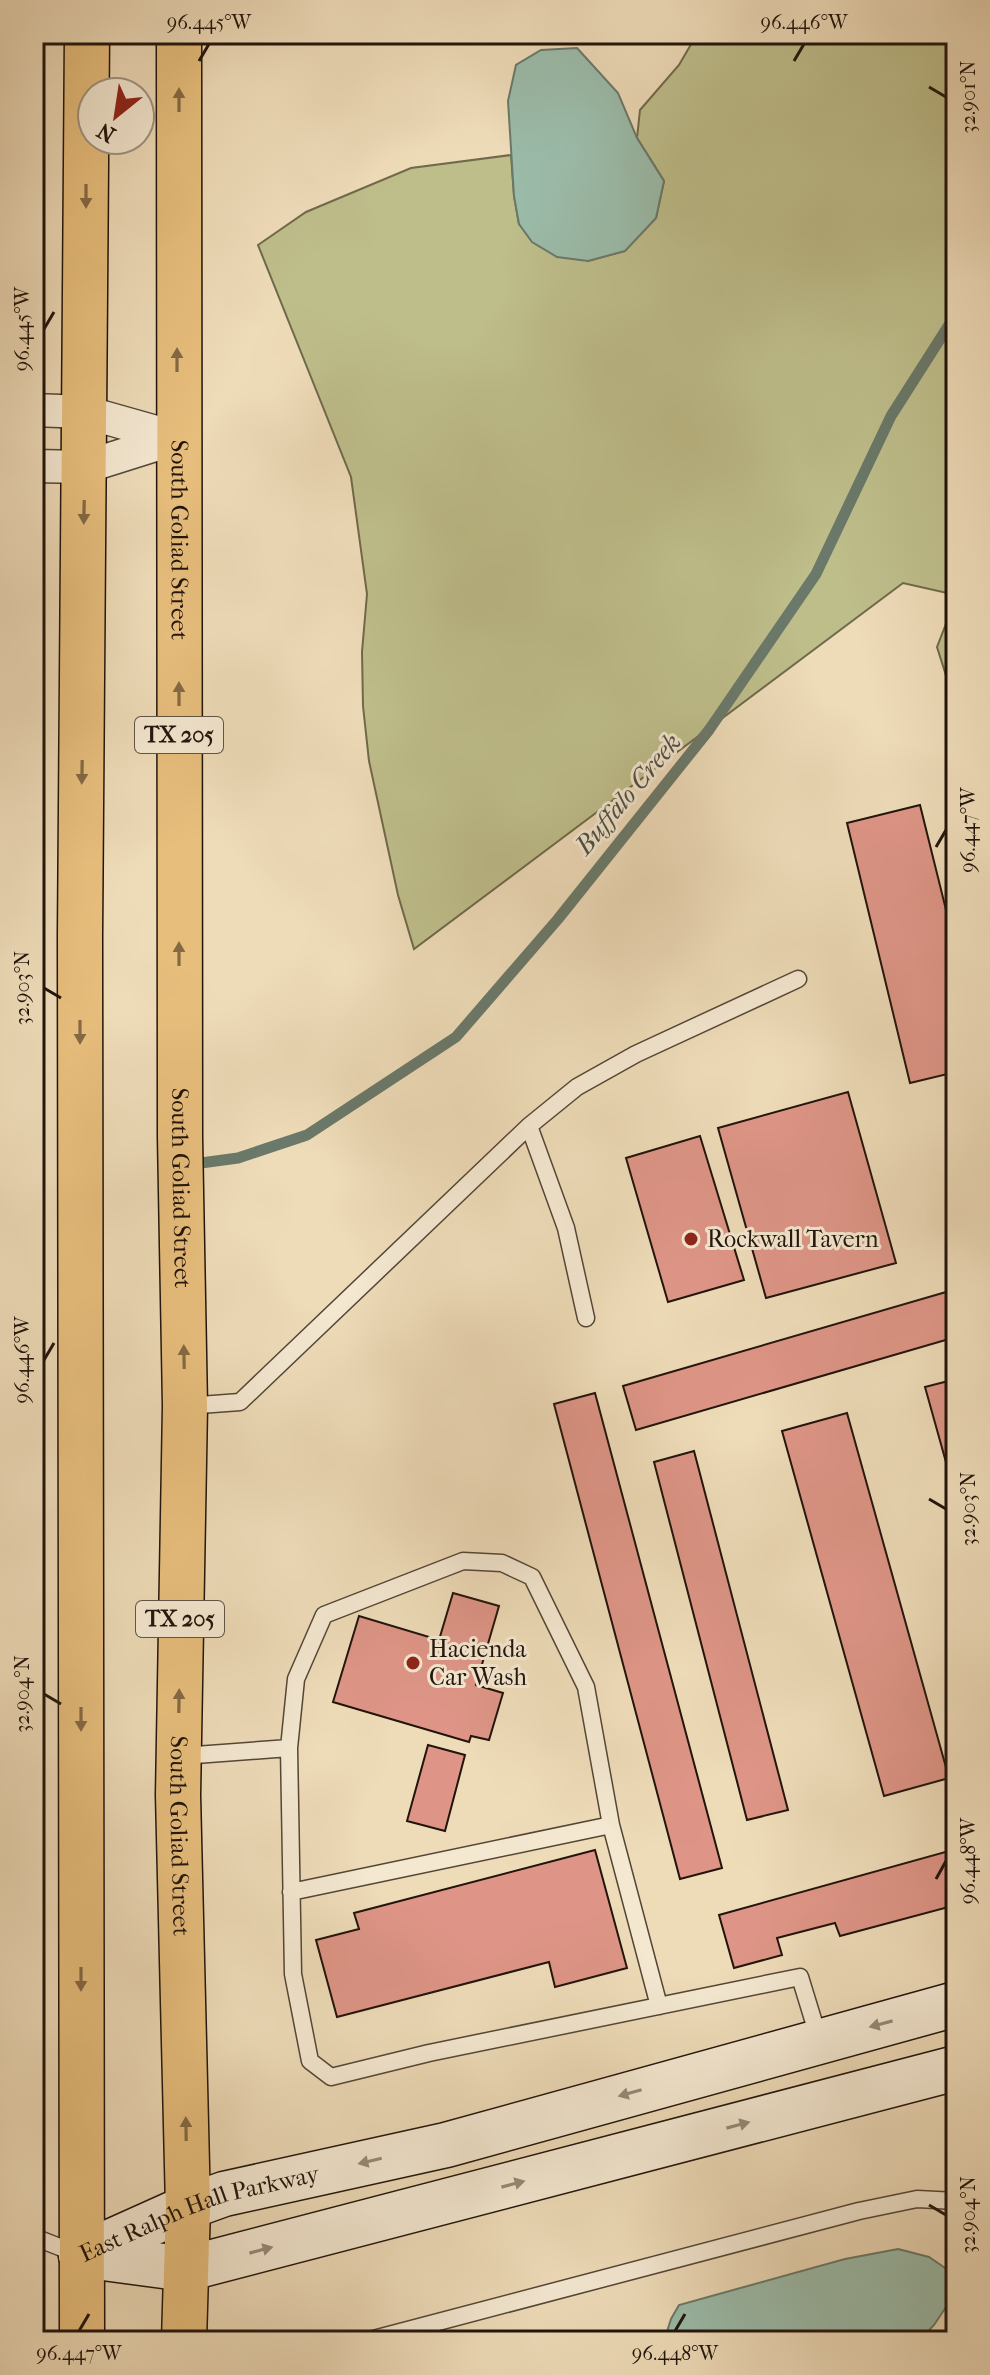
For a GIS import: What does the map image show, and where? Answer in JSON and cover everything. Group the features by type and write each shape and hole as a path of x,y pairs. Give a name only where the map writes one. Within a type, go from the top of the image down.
{"main road":[{"path":"82,2341 80,920 87,34"},
{"name":"South Goliad Street","path":"179,34 180,1149 185,1406 178,1756 188,2207 184,2341"},
{"name":"East Ralph Hall Parkway","path":"81,2255 188,2207 231,2192 446,2145 956,2004"},
{"path":"820,2041 835,2099"},
{"name":"East Ralph Hall Parkway","path":"81,2255 186,2269 956,2068"}],"street":[{"path":"34,410 85,412 177,438"},
{"path":"34,466 85,467 177,438"}],"lane":[{"path":"185,1406 240,1402 529,1126 577,1087 636,1054 798,979"},
{"path":"529,1126 566,1228 586,1318"},
{"path":"659,2006 611,1825 586,1687 532,1577 502,1563 463,1561 324,1615 296,1679 289,1748 293,1974 310,2061 331,2077 429,2053 659,2006 800,1977 820,2041"},
{"path":"178,1756 289,1748"},
{"path":"291,1892 611,1825"},
{"path":"366,2341 859,2211 917,2199 956,2201"},
{"path":"34,2237 81,2255"}],"green space":[{"path":"697,34 956,34 956,595 903,583 414,949 398,895 369,761 363,706 362,652 367,594 351,477 258,245 306,212 411,168 511,155 519,224 588,261 624,251 656,218 664,181 637,138 640,110 679,65"},
{"path":"956,598 956,707 937,647"}],"shaded area":[{"path":"577,48 618,93 637,138 664,181 656,218 625,251 588,261 557,257 532,242 519,224 514,196 508,101 516,65 541,50"},
{"path":"898,2249 929,2257 951,2272 956,2292 919,2341 664,2341 679,2305 845,2259"}],"building":[{"path":"920,805 956,950 956,1072 910,1083 847,823"},
{"path":"848,1092 896,1263 766,1298 718,1128"},
{"name":"Rockwall Tavern","path":"700,1136 744,1280 668,1302 626,1158"},
{"path":"946,1292 956,1325 956,1337 636,1430 623,1386"},
{"path":"956,1379 956,1498 925,1387"},
{"path":"595,1393 722,1868 680,1879 554,1404"},
{"path":"847,1413 949,1778 884,1796 782,1431"},
{"path":"694,1451 788,1810 747,1820 654,1462"},
{"name":"Hacienda Car Wash","path":"453,1593 499,1606 476,1685 503,1693 489,1740 471,1736 469,1742 333,1702 359,1616 439,1640"},
{"path":"428,1745 465,1755 445,1831 407,1821"},
{"path":"956,1849 956,1905 840,1936 835,1923 777,1938 782,1955 734,1968 719,1915"},
{"path":"595,1850 627,1968 555,1987 549,1962 337,2017 316,1940 359,1929 354,1913"}],"waterway":[{"name":"Buffalo Creek","path":"201,1163 238,1158 307,1135 456,1037 558,919 709,730 816,574 891,416 956,314"}],"place":[{"name":"Rockwall Tavern","path":"691,1239"},
{"name":"Hacienda Car Wash","path":"413,1663"}]}
